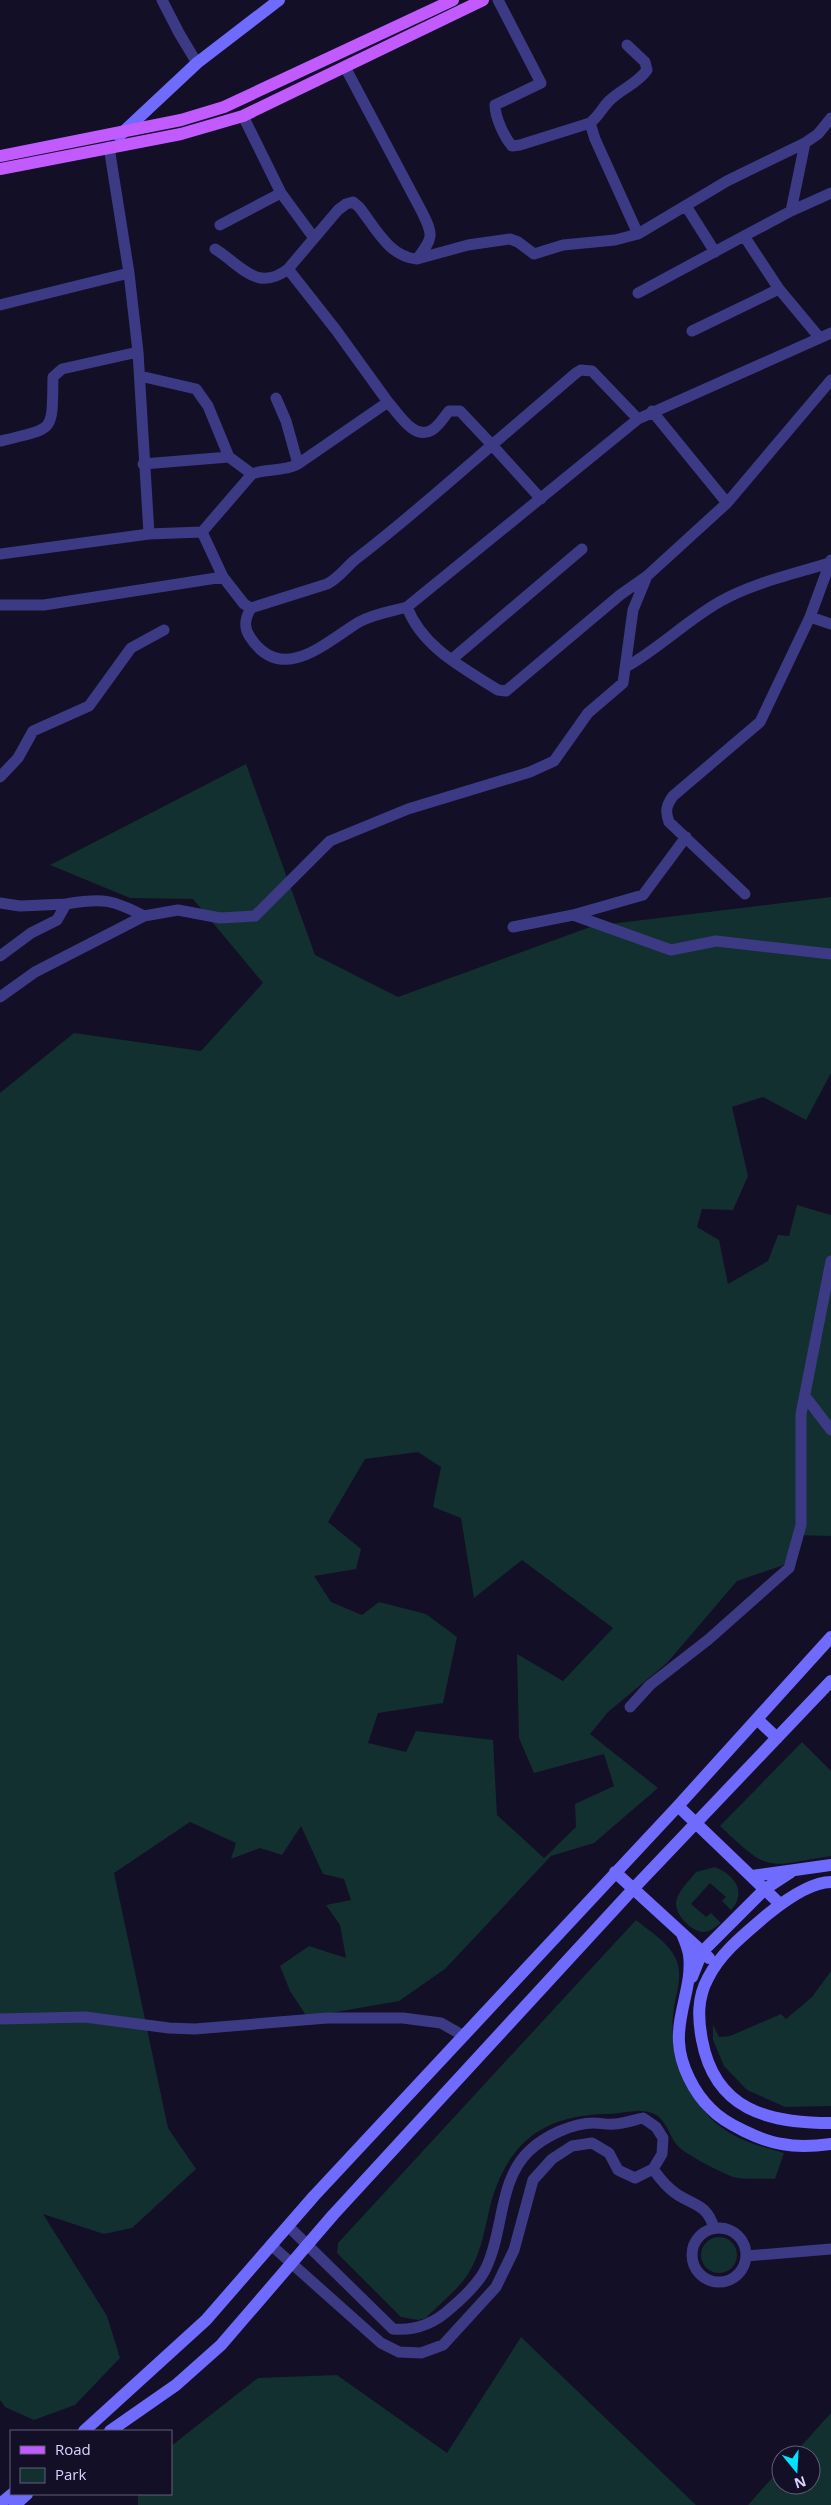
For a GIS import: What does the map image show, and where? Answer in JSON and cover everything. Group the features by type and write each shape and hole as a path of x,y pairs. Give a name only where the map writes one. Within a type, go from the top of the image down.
{"main road":[{"path":"109,147 124,130 198,63 279,0"},
{"path":"0,156 181,120 238,102 453,0"},
{"path":"0,169 189,132 243,116 483,0"},
{"path":"85,2430 186,2340 288,2226 678,1806 831,1637"},
{"path":"111,2430 176,2385 204,2362 241,2323 307,2245 634,1888 831,1681"},
{"path":"757,1719 777,1738"},
{"path":"678,1806 697,1822 780,1904"},
{"path":"752,1876 792,1872 831,1865"},
{"path":"615,1872 716,1965"},
{"path":"792,1872 765,1889 702,1952 687,1987 679,2019 679,2043 687,2074 711,2110 744,2131 782,2144 816,2146 831,2144"},
{"path":"831,1882 803,1891 780,1904 734,1945 716,1965 702,1994 698,2018 706,2058 714,2077 732,2099 761,2115 786,2122 831,2124"},
{"path":"682,1934 689,1956 687,1987"},
{"path":"0,2504 11,2495"},
{"path":"15,2505 26,2495"}],"street":[{"path":"162,0 179,34 198,63"},
{"path":"498,0 541,83 537,87 495,105 495,111 512,146 590,122 600,115 607,103 641,78 647,70 645,62 627,45"},
{"path":"345,67 431,230 431,239 417,259"},
{"path":"243,116 281,193 314,238"},
{"path":"215,248 252,276 262,280 278,277 288,269 338,210 346,204 353,202 396,252 405,258 417,259 468,245 510,239 518,242 534,254 563,245 615,240 638,234 727,181 805,143 818,134 831,118"},
{"path":"590,122 595,139 638,234"},
{"path":"791,211 805,143"},
{"path":"109,147 129,273 138,352 143,464 149,534"},
{"path":"220,224 281,193"},
{"path":"638,293 791,211 831,193"},
{"path":"686,206 715,252"},
{"path":"744,236 779,289 820,337"},
{"path":"288,269 336,330 388,402 413,429 420,432 433,430 449,411 460,411 541,499"},
{"path":"0,306 129,273"},
{"path":"692,331 779,289"},
{"path":"638,419 592,371 581,370 390,534 349,565 337,579 251,608 245,622 250,638 262,650 281,660 295,658 320,648 367,619 407,607 638,419 652,411 831,333"},
{"path":"1,441 42,430 49,425 52,417 53,378 62,369 138,352"},
{"path":"140,376 196,389 208,406 229,457 252,474"},
{"path":"407,607 412,621 451,660 498,690 506,691 620,595 647,576 727,503 831,380"},
{"path":"276,398 286,421 298,464"},
{"path":"0,554 149,534 202,532 252,474 260,471 291,468 388,402"},
{"path":"652,411 727,503"},
{"path":"143,464 229,457"},
{"path":"202,532 223,577 244,604 251,608"},
{"path":"451,660 582,550"},
{"path":"626,667 645,656 697,616 722,600 830,562"},
{"path":"744,894 669,822 666,812 667,805 673,796 760,722 810,617 830,562"},
{"path":"1,993 35,972 144,916 178,910 220,918 255,916 330,841 408,809 530,772 554,762 588,713 623,684 633,610 647,576"},
{"path":"0,605 44,605 223,577"},
{"path":"810,617 831,624"},
{"path":"1,775 18,758 33,731 89,706 131,648 164,630"},
{"path":"513,927 573,915 643,895 686,837"},
{"path":"0,903 20,906 66,904 96,899 119,903 144,916"},
{"path":"0,956 31,933 57,920 66,904"},
{"path":"573,915 671,950 716,941 831,954"},
{"path":"630,1707 650,1685 709,1639 789,1568 802,1525 801,1414 831,1261"},
{"path":"804,1396 831,1430"},
{"path":"0,2019 85,2017 168,2028 196,2029 327,2018 403,2018 441,2023 464,2036"},
{"path":"271,2245 381,2343 399,2352 421,2353 443,2346 496,2287 514,2250 533,2180 552,2159 572,2146 592,2143 609,2153 618,2170 635,2178 653,2169 662,2154 663,2138 656,2126 643,2118 615,2124 594,2123 572,2126 551,2136 530,2151 514,2170 493,2250 485,2270 466,2294 442,2316 427,2326 407,2330 392,2329 288,2226"},
{"path":"653,2169 662,2182 677,2194 705,2209 714,2228"},
{"path":"714,2228 729,2229 737,2234 743,2242 746,2256 742,2269 729,2280 720,2282 704,2278 693,2265 692,2248 702,2233 714,2228"},
{"path":"746,2256 831,2249"}],"green space":[{"path":"246,764 315,955 398,997 593,926 831,897 831,1073 806,1120 763,1097 732,1107 748,1176 733,1210 702,1209 697,1227 719,1240 728,1284 768,1261 778,1235 789,1236 797,1205 831,1215 831,1536 794,1535 784,1565 737,1581 667,1663 608,1712 590,1734 658,1788 594,1843 551,1856 445,1969 399,2001 307,2017 290,1991 280,1966 309,1946 346,1958 340,1925 326,1905 351,1900 344,1879 323,1874 301,1826 282,1855 260,1848 231,1859 236,1843 190,1822 114,1873 168,2128 196,2169 132,2228 104,2234 43,2214 107,2316 120,2358 75,2405 34,2420 5,2407 0,2400 0,1093 74,1033 201,1051 263,983 193,899 130,898 50,865","holes":["418,1452 441,1467 433,1507 461,1518 474,1598 522,1560 613,1628 563,1681 517,1654 519,1738 534,1773 604,1754 614,1786 575,1804 576,1827 544,1858 497,1815 493,1740 416,1731 406,1752 368,1743 378,1713 443,1703 457,1637 426,1614 379,1602 362,1615 331,1602 314,1576 356,1569 361,1549 328,1522 365,1459"]},
{"path":"802,1742 831,1771 831,1856 781,1864 770,1863 750,1853 720,1826"},
{"path":"715,1867 733,1879 738,1891 738,1897 731,1910 722,1901 726,1897 710,1883 691,1904 706,1917 711,1913 721,1923 706,1932 698,1931 681,1917 676,1907 677,1898 696,1872"},
{"path":"636,1920 672,1951 678,1964 679,1979 673,2016 673,2030 679,2061 684,2077 692,2092 710,2117 728,2132 751,2143 784,2153 775,2179 733,2177 695,2158 677,2145 661,2119 652,2113 635,2111 566,2119 533,2135 520,2146 509,2161 492,2199 477,2256 464,2280 426,2318 418,2320 401,2317 337,2253 338,2243"},
{"path":"831,1971 831,2106 785,2107 747,2090 724,2066 713,2040 713,2025 719,2037 730,2036 781,2014 786,2019 812,1997"},
{"path":"719,2237 726,2238 732,2242 736,2248 736,2262 732,2268 726,2272 719,2273 712,2272 706,2268 702,2262 701,2255 702,2248 706,2242 712,2238"},
{"path":"521,2337 696,2505 138,2505 138,2495 172,2495 172,2445 258,2378 337,2375 447,2453"},
{"path":"831,2413 831,2505 748,2505 771,2479 771,2495 821,2495 821,2445 802,2445"}]}
